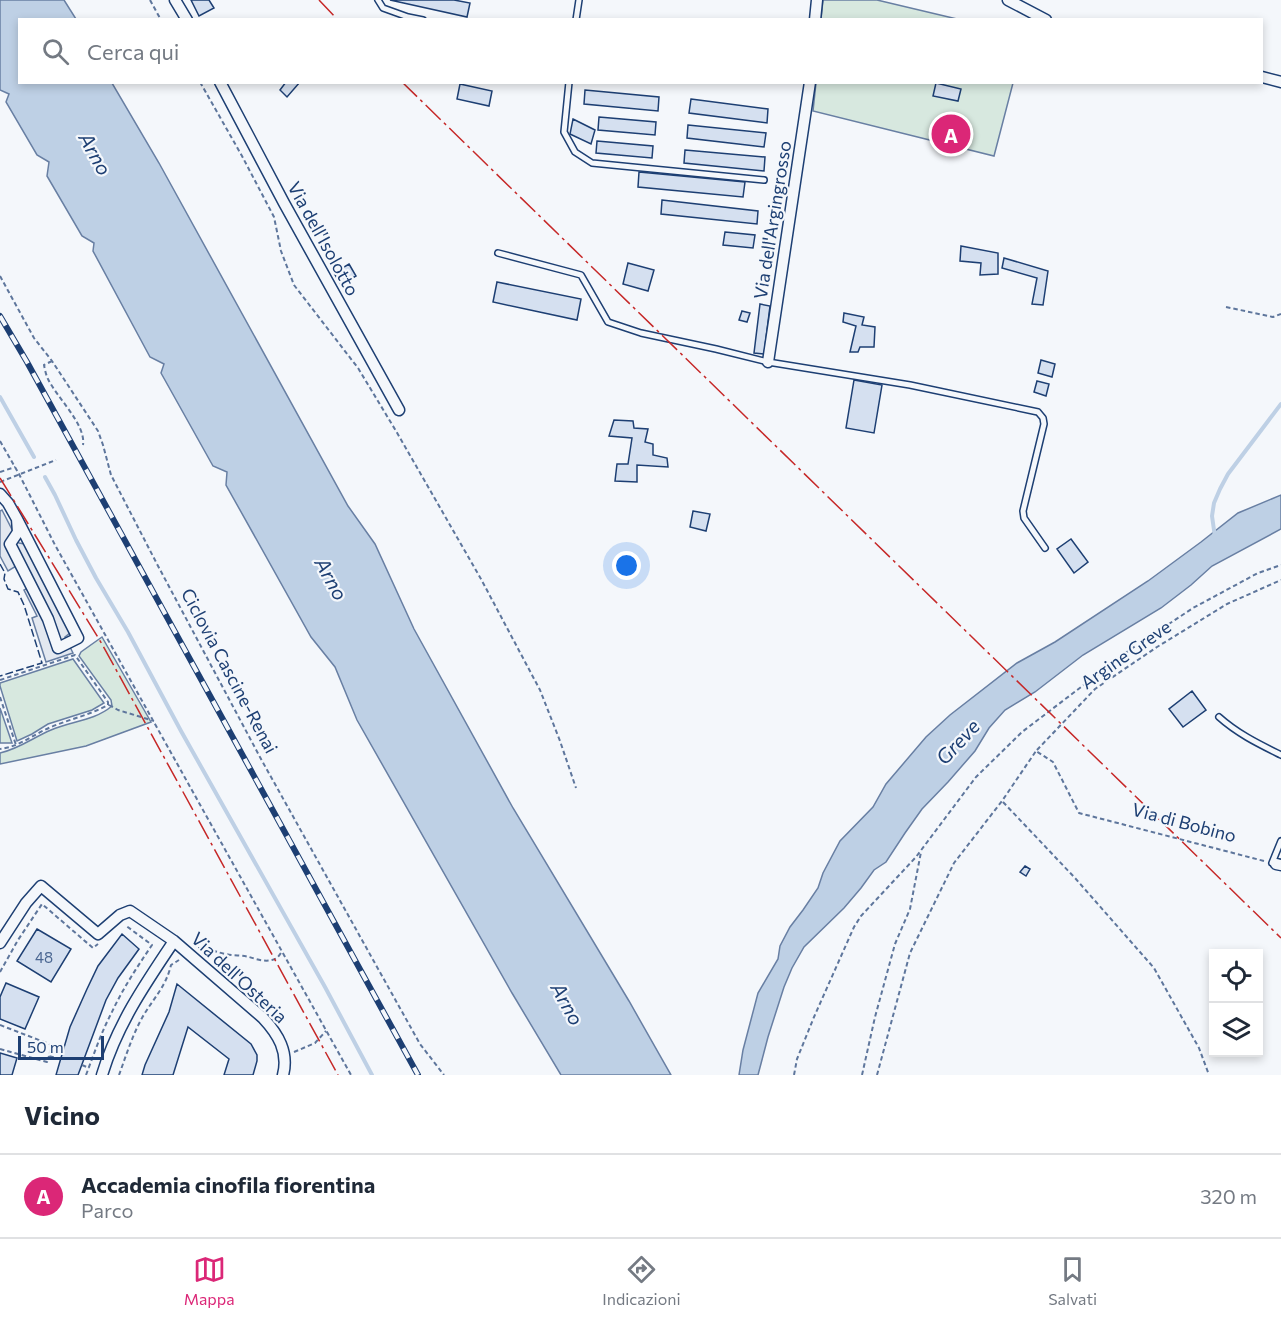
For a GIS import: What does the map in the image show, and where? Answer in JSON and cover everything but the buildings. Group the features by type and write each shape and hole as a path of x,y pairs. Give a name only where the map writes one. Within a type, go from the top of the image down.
{"street":[{"path":"175,0 186,18"},
{"path":"815,18 817,0"},
{"path":"1008,0 1042,18"},
{"path":"1263,77 1281,82"},
{"name":"Via dell'Isolotto","path":"221,84 399,410"},
{"name":"Via dell'Argingrosso","path":"768,362 810,84"},
{"path":"0,494 17,519 78,638 58,648 48,619 10,544 18,532 17,519"},
{"name":"Via dell'Osteria","path":"0,943 40,885 99,934 120,915 130,911 174,941 185,955 263,1018 279,1038 283,1048 285,1059 283,1075"},
{"name":"Via dell'Osteria","path":"102,1075 115,1038 133,1004 174,941"}],"lane":[{"path":"378,0 383,8 413,18"},
{"path":"576,18 579,0"},
{"path":"569,84 564,132 575,152 592,163 764,180"},
{"path":"498,253 581,275 608,322 641,333 768,362 910,385 1038,412 1044,424 1023,511 1024,518 1045,548"},
{"path":"1219,717 1245,736 1281,755"},
{"path":"1276,864 1281,841"}],"path":[{"path":"150,0 160,18"},
{"path":"201,84 274,217 281,251 294,285 358,368 486,589 540,690 576,788"},
{"name":"Ciclovia Cascine-Renai","path":"0,276 34,338 98,431 111,475 261,759 420,1044 444,1075"},
{"path":"1226,307 1273,317 1281,314"},
{"path":"52,361 44,365 48,379 78,424 84,437 83,445"},
{"path":"0,441 55,545 351,1075"},
{"path":"0,482 57,460"},
{"path":"0,472 15,467"},
{"path":"794,1075 796,1059 854,927 861,916 922,849 976,777 1022,732 1131,649 1193,608 1258,573 1281,565"},
{"name":"Argine Greve","path":"877,1075 910,953 954,863 1036,752 1095,689 1227,604 1281,580"},
{"path":"0,680 75,655 108,704 118,710 154,721"},
{"path":"0,697 16,745"},
{"path":"0,749 10,748 51,727 96,712 108,704"},
{"name":"Via di Bobino","path":"1036,752 1053,762 1079,813 1276,864"},
{"path":"1002,801 1075,878 1154,968 1198,1048 1209,1075"},
{"path":"862,1075 895,944 910,909 922,849"},
{"path":"0,972 42,904 93,948 101,940"},
{"path":"86,1075 111,1014 130,978 152,945 126,925 118,924"},
{"path":"119,1075 141,1019 168,978 171,965 193,948 210,948 218,953 271,961 279,957 282,951"},
{"path":"0,1025 52,1045 47,1062 0,1049"},
{"path":"285,1059 315,1042 326,1030"},
{"path":"49,1056 60,1059"},
{"path":"82,1065 89,1068"}],"shaded area":[{"path":"823,0 877,0 953,18 821,18"},
{"path":"816,84 1013,84 994,156 813,111"},
{"path":"2,510 19,543 25,544 70,633 65,637 73,653 46,662 32,618 37,616 24,590 28,588 16,566 8,571 0,556 0,511"},
{"path":"102,637 151,722 86,746 0,764 0,753 14,749 51,730 98,715 112,706 111,700 79,656 81,652"},
{"path":"73,659 104,703 92,710 48,724 17,741 0,683"},
{"path":"0,708 12,743 0,743"}],"water":[{"name":"Arno","path":"0,0 64,0 75,18 18,18 18,84 113,84 159,163 348,506 375,544 414,629 513,808 671,1075 561,1075 357,720 335,667 311,637 226,485 227,472 213,466 161,373 164,364 150,357 93,251 94,243 82,236 47,176 49,162 37,155 6,102 9,94 0,90"},
{"name":"Greve","path":"1281,495 1281,529 1212,566 1161,608 1083,655 1035,692 1005,710 989,728 975,751 922,809 886,862 874,870 844,908 804,947 784,987 758,1075 739,1075 758,993 778,959 780,946 790,927 818,888 823,873 840,841 873,807 886,784 926,737 950,715 1017,663 1055,642 1148,581 1238,513"}],"waterway":[{"path":"0,397 34,457"},
{"path":"1215,537 1212,516 1220,489 1228,474 1281,404"},
{"path":"45,477 96,578 372,1075"}],"railway":[{"path":"0,316 418,1075"}],"fence":[{"path":"0,564 5,573 4,579 8,589 18,592 24,605 42,663 0,676"}],"power":[{"path":"319,0 336,18"},
{"path":"404,84 1281,938"},
{"path":"0,478 102,644 338,1075"}],"place":[{"name":"Accademia cinofila fiorentina","path":"951,134"}]}
